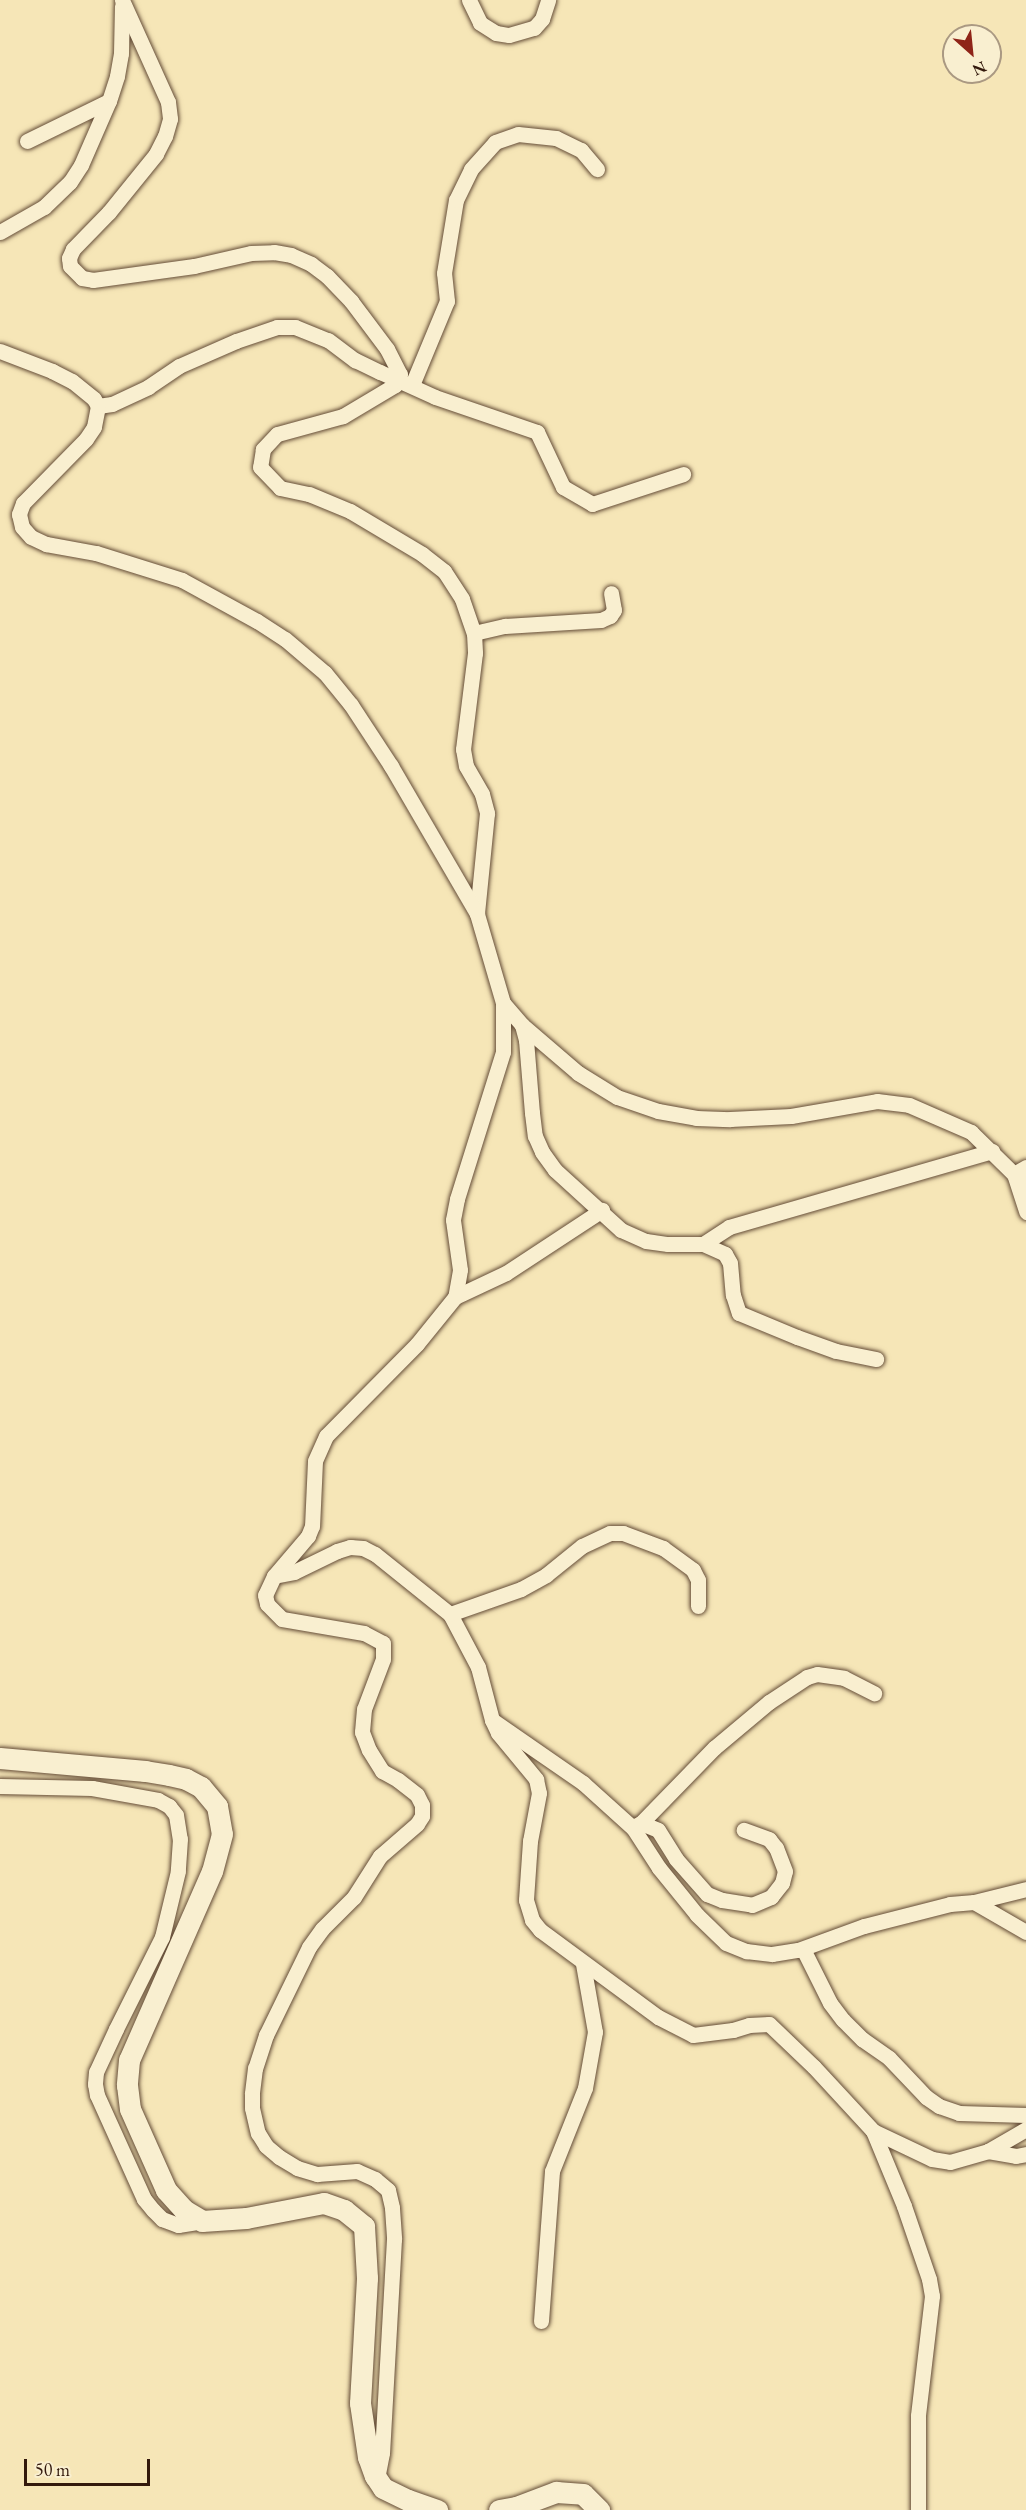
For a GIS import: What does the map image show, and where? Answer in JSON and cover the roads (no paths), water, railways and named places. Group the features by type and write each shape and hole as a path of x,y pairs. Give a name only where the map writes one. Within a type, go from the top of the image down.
{"street":[{"path":"0,232 44,207 70,182 91,144 109,101 121,52 122,0 168,102 170,119 156,154 109,212 74,249 69,258 75,273 93,280 194,266 251,253 274,252 291,255 311,264 327,276 351,301 387,349 405,382"},
{"path":"469,0 480,23 496,33 509,35 534,28 542,19 548,0"},
{"path":"27,141 109,101"},
{"path":"477,914 488,813 482,794 466,766 463,749 475,653 474,633 469,616 454,585 444,571 422,554 350,511 309,494 280,488 267,477 260,466 263,449 277,434 343,416 405,382 447,301 444,273 456,200 471,169 495,142 518,134 556,138 581,150 597,169"},
{"path":"98,406 112,404 148,387 179,366 196,358 278,327 295,327 328,340 356,360 435,396 537,432 563,487 592,504 682,474"},
{"path":"0,351 52,370 72,381 94,399 98,406 94,427 86,439 23,503 19,514 22,527 31,537 46,544 96,553 182,580 257,621 306,655 351,705 390,766 477,914 503,1003 503,1052 457,1198 453,1220 460,1270 455,1297"},
{"path":"474,633 505,626 601,620 610,616 614,610 611,593"},
{"path":"503,1003 522,1025 578,1072 617,1097 658,1112 696,1118 730,1119 791,1116 877,1101 909,1105 971,1132 992,1151 1020,1170 1026,1186"},
{"path":"522,1025 528,1054 536,1136 542,1152 555,1170 602,1210 621,1230 645,1241 668,1244 703,1244 725,1254 730,1263 733,1295 740,1313 836,1351 876,1359"},
{"path":"703,1244 729,1227 992,1151"},
{"path":"1020,1170 1026,1212"},
{"path":"377,2479 382,2453 394,2239 388,2190 375,2179 357,2171 317,2174 297,2168 279,2157 266,2146 258,2133 252,2108 252,2086 255,2068 266,2035 309,1947 322,1929 354,1897 380,1856 417,1824 422,1816 422,1805 417,1795 398,1779 382,1771 369,1750 362,1732 364,1709 383,1659 383,1643 364,1633 282,1619 267,1604 265,1595 274,1576 301,1546 312,1526 315,1461 326,1436 417,1344 455,1297 506,1273 602,1210"},
{"path":"450,1614 521,1589 546,1575 582,1546 610,1533 623,1533 663,1548 693,1570 698,1580 698,1606"},
{"path":"274,1576 294,1572 337,1551 350,1547 363,1548 375,1554 450,1614 478,1668 492,1720 498,1733 536,1779 539,1793 527,1871 528,1910 540,1930 583,1964 658,2017 693,2036 750,2025 769,2024 814,2067 873,2131 904,2206 929,2279 932,2296 918,2416 918,2510"},
{"path":"637,1825 714,1748 769,1702 807,1677 817,1674 844,1678 874,1693"},
{"path":"492,1720 583,1783 637,1825 658,1830 676,1859 707,1894 722,1900 752,1905 771,1897 782,1883 785,1871 781,1858 769,1839 744,1830"},
{"path":"0,1758 145,1770 169,1775 186,1779 201,1787 217,1806 222,1834 212,1871 148,2012 129,2060 127,2073 130,2109 158,2175 175,2202 202,2221"},
{"path":"0,1786 92,1788 158,1800 169,1806 176,1815 180,1839 178,1871 162,1937 96,2072 97,2095 144,2199 162,2219 178,2225 246,2218 324,2203 344,2211 364,2226 367,2278 360,2403 368,2457 383,2488 437,2510"},
{"path":"637,1825 659,1868 697,1915 726,1943 746,1951 772,1954 803,1949 864,1926 950,1904 974,1902 1026,1889"},
{"path":"974,1902 1026,1932"},
{"path":"803,1949 830,2003 843,2020 862,2039 889,2058 926,2097 939,2106 959,2113 1026,2115"},
{"path":"541,2321 552,2171 585,2088 595,2032 583,1964"},
{"path":"873,2131 932,2159 950,2163 988,2151 1026,2129"},
{"path":"988,2151 1016,2156 1026,2154"},
{"path":"499,2510 516,2507 556,2492 564,2492 583,2494 599,2510"}]}
